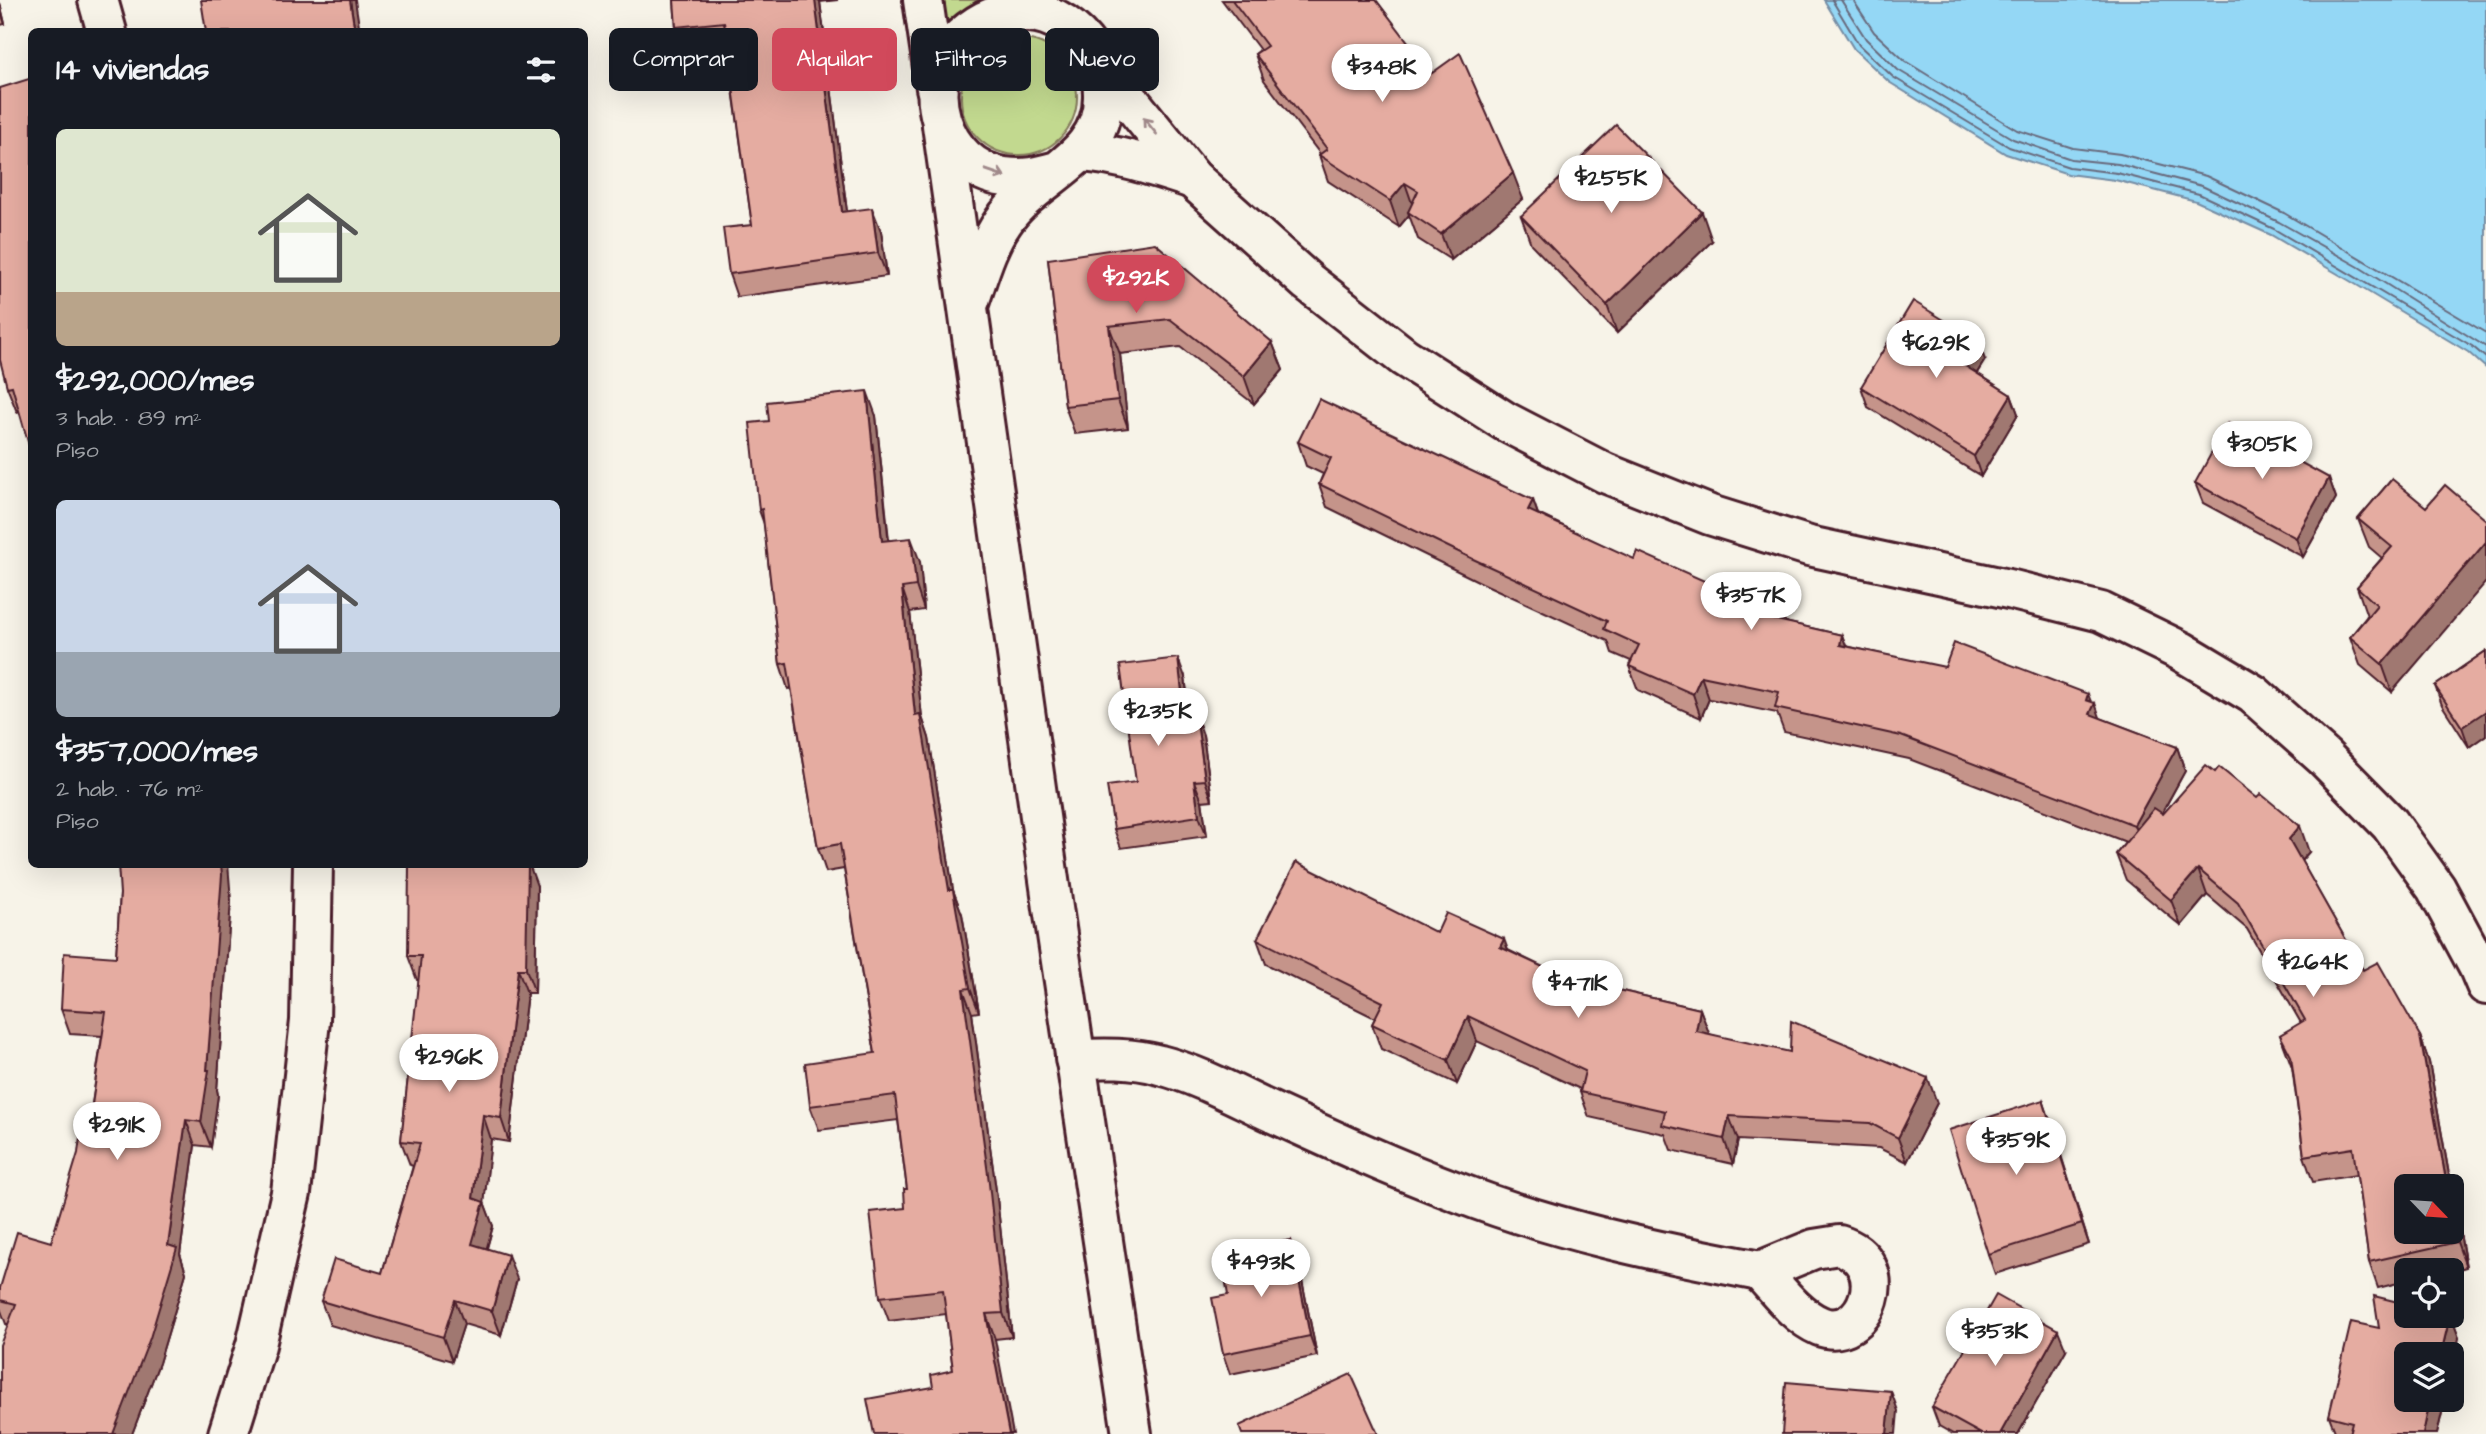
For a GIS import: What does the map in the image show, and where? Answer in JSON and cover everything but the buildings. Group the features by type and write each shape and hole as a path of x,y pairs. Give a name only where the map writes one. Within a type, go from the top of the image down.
{"street":[{"path":"98,0 106,28"},
{"path":"923,0 1075,1059 1132,1434"},
{"path":"1059,0 1076,28"},
{"path":"1067,28 1059,21 1032,12 1004,13 977,23 957,42 942,67 940,110 956,149 977,167 1002,177 1030,178 1069,161 1106,154 1193,179"},
{"path":"968,305 982,263 1003,222 1027,194 1069,161 1096,131 1104,107 1103,91"},
{"path":"1123,91 1193,179 1308,282 1405,357 1506,422 1605,473 1710,515 1809,545 2101,612 2181,651 2253,694 2324,757 2390,824 2436,888 2486,985"},
{"path":"228,1434 256,1345 291,1193 310,1021 313,868"},
{"path":"1075,1059 1114,1058 1160,1065 1459,1193 1566,1227 1659,1252 1760,1271"}],"green space":[{"path":"940,0 997,0 956,19 943,21"},
{"path":"1031,40 1045,45 1045,91 1076,91 1076,108 1067,129 1051,145 1030,154 1008,154 987,145 971,129 962,108 962,91 1031,91"}],"water":[{"path":"1824,0 2486,0 2486,368 2468,352 2271,235 2196,201 2115,180 2068,174 2006,154 1889,82 1854,49"}]}
